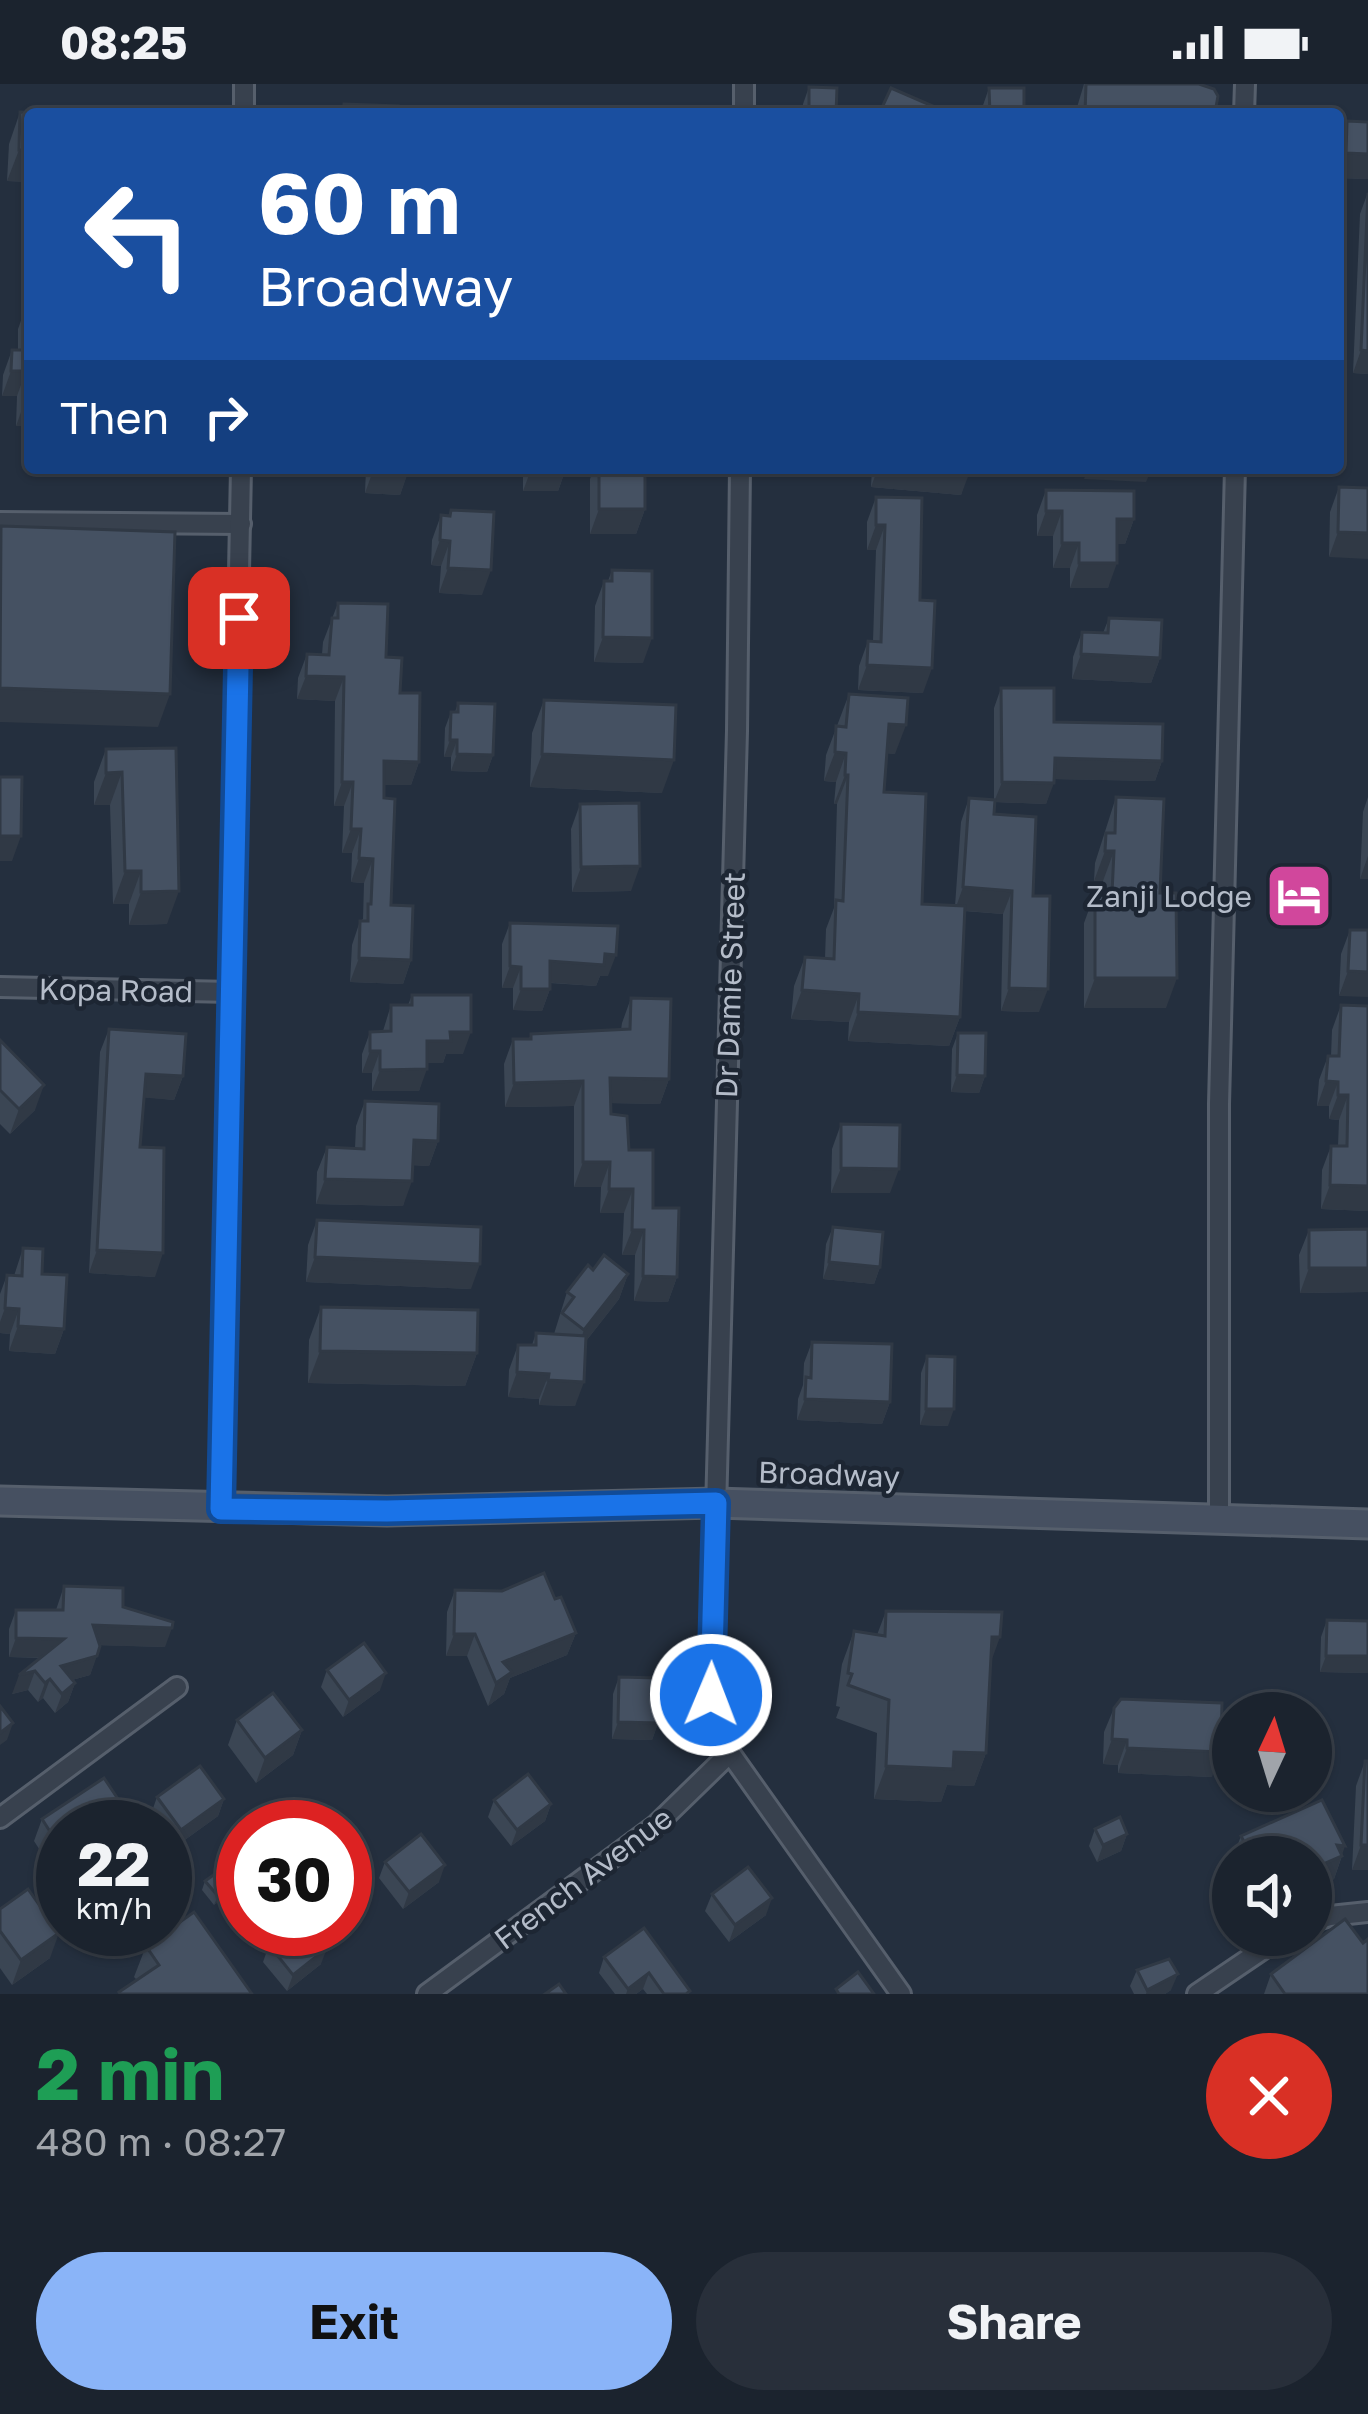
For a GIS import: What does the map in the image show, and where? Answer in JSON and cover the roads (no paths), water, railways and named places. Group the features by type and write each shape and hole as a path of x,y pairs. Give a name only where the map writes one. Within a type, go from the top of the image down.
{"main road":[{"name":"Broadway","path":"0,1501 387,1511 716,1503 1368,1524"}],"street":[{"path":"221,1509 242,474"},
{"name":"Dr Damie Street","path":"740,474 711,1695 714,1716 730,1753 902,1994"},
{"path":"1219,1521 1219,1104 1235,474"},
{"path":"0,522 241,524"},
{"name":"Kopa Road","path":"0,987 232,992"},
{"path":"0,1818 177,1687"},
{"name":"French Avenue","path":"427,1994 642,1837 730,1753"},
{"path":"1332,1918 1368,1912"},
{"path":"1198,1994 1253,1956"}],"place":[{"name":"Zanji Lodge","path":"1299,896"}]}
